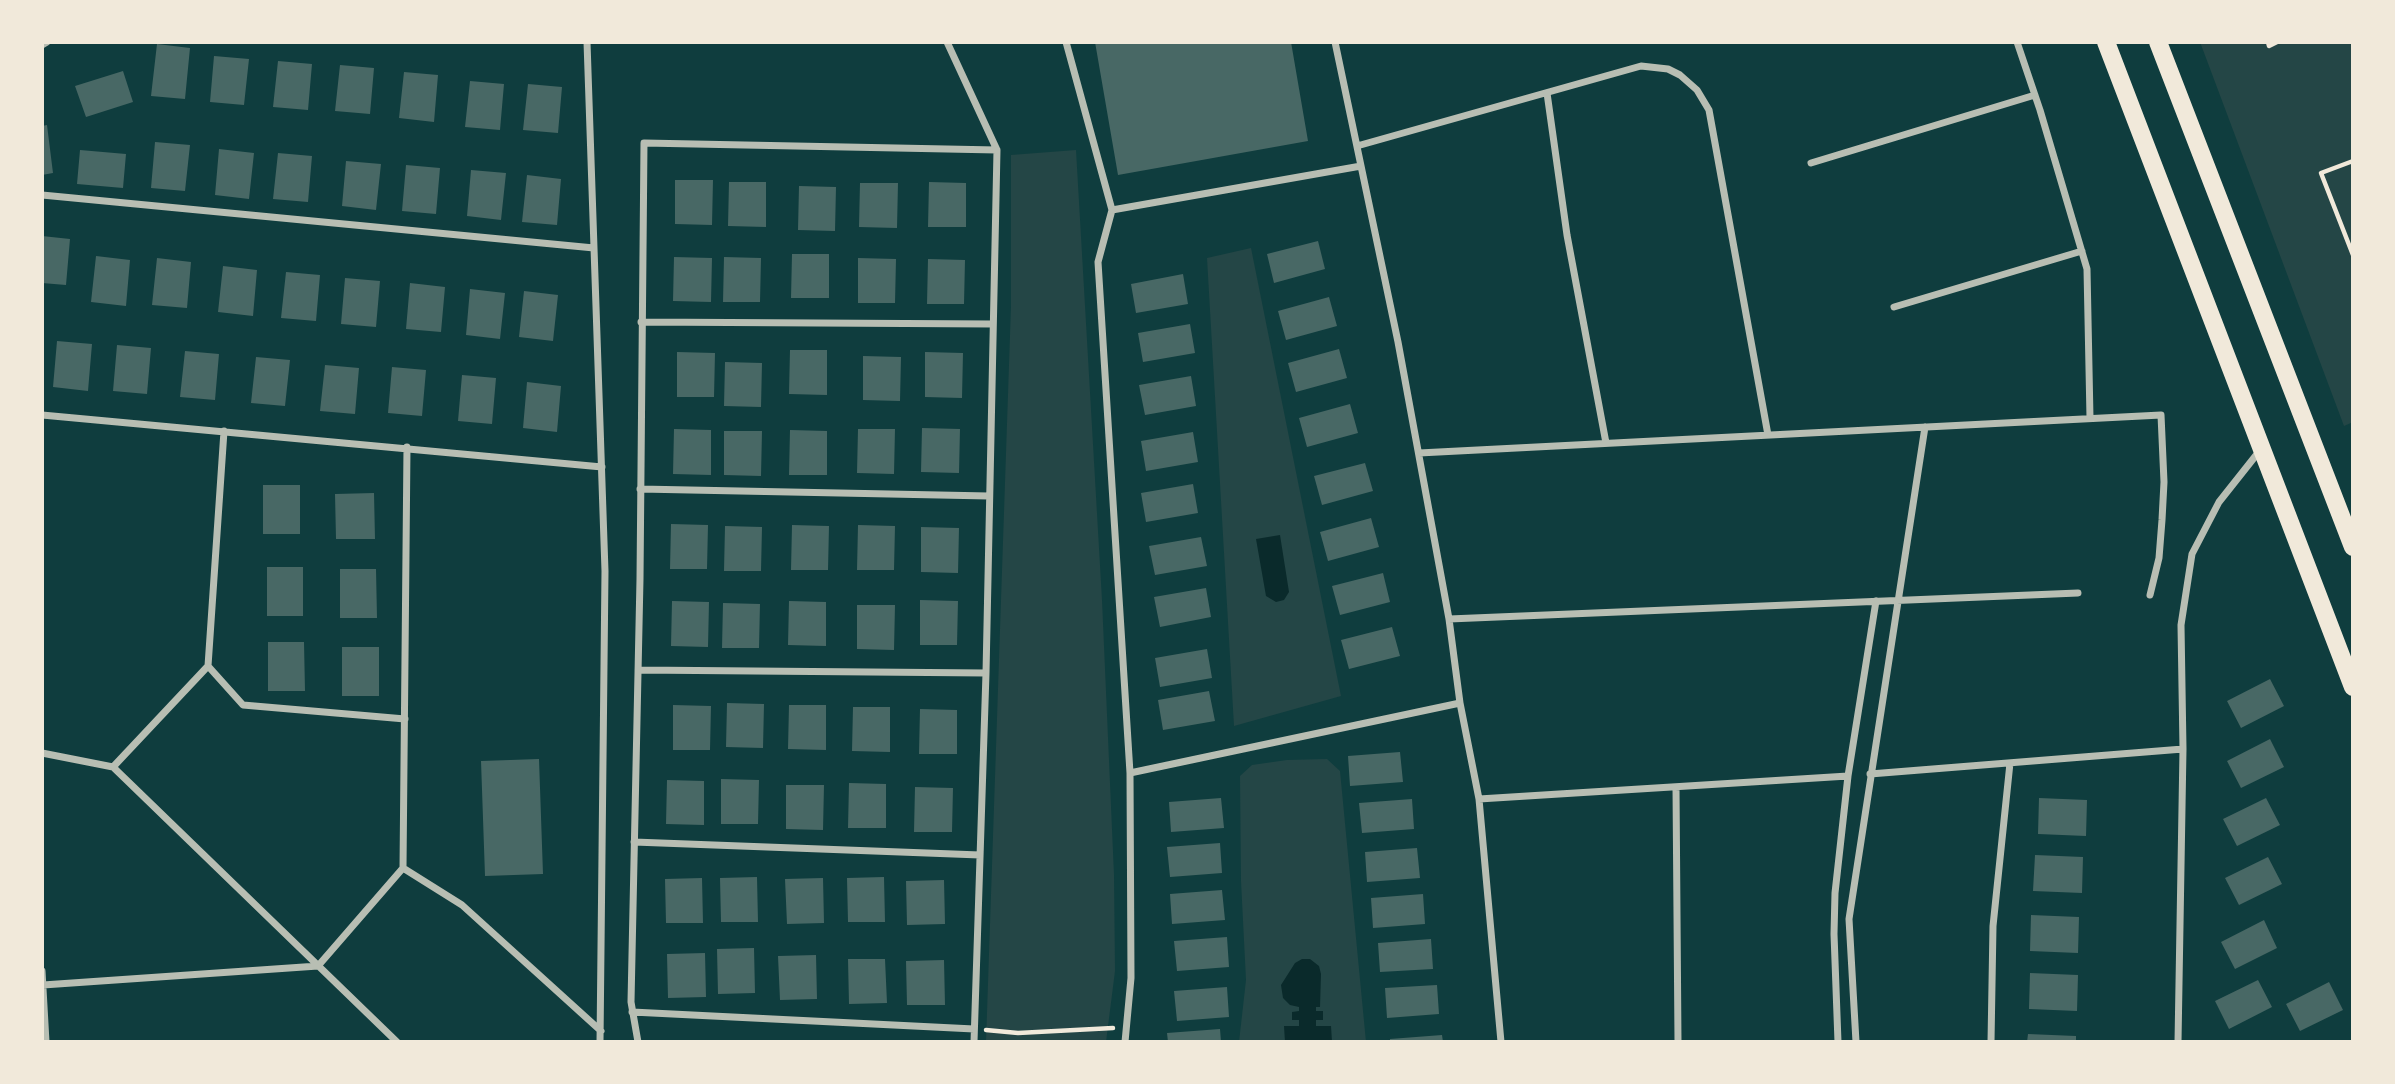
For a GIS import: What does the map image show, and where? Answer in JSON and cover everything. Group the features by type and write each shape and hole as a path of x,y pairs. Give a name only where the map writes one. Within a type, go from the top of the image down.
{"main road":[{"path":"2106,42 2353,687"},
{"path":"2158,42 2353,547"}],"street":[{"path":"42,45 47,42"},
{"path":"576,42 587,43 606,571 600,1042"},
{"path":"947,42 997,150 986,673 974,1042"},
{"path":"1066,42 1112,210 1098,262 1130,772 1131,978 1125,1042"},
{"path":"1335,42 1419,453 1449,619 1460,703 1479,799 1501,1042"},
{"path":"2017,42 2087,269 2090,418"},
{"path":"1357,146 1641,66 1668,69 1680,75 1697,90 1709,110 1768,435"},
{"path":"1547,93 1567,235 1606,443"},
{"path":"1811,163 2035,95"},
{"path":"638,1042 632,1012 644,144 997,150"},
{"path":"1112,210 1361,166"},
{"path":"42,195 594,248"},
{"path":"1894,307 2082,251"},
{"path":"641,322 993,324"},
{"path":"42,415 602,467"},
{"path":"1419,453 2161,415 2164,482 2162,520 2159,558 2150,594"},
{"path":"1856,1042 1849,919 1925,427"},
{"path":"113,767 208,666 224,431"},
{"path":"43,985 318,966 402,868 407,447"},
{"path":"2178,1042 2183,749 2181,625 2192,554 2219,502 2261,449"},
{"path":"640,489 989,496"},
{"path":"1449,619 2078,593"},
{"path":"1838,1042 1835,893 1847,776 1876,601"},
{"path":"208,666 243,705 405,719"},
{"path":"638,670 986,673"},
{"path":"1130,772 1460,703"},
{"path":"1870,774 2183,749"},
{"path":"42,753 113,767 397,1042"},
{"path":"1991,1042 1995,904 2010,763"},
{"path":"1479,799 1847,776"},
{"path":"1676,787 1678,1042"},
{"path":"634,842 980,855"},
{"path":"402,868 462,905 601,1031"},
{"path":"42,971 46,1042"},
{"path":"632,1012 974,1029"}],"path":[{"path":"2268,42 2269,46 2277,42"},
{"path":"2353,161 2321,173 2353,255"},
{"path":"974,1029 1018,1033 1127,1027"}],"shaded area":[{"path":"2200,42 2353,42 2353,422 2344,426"},
{"path":"1076,150 1102,600 1114,875 1115,971 1106,1042 986,1042 1011,306 1011,155"},
{"path":"1251,248 1341,696 1234,726 1207,258"},
{"path":"1280,535 1289,592 1284,600 1276,602 1266,596 1256,539"},
{"path":"1327,759 1340,771 1366,1042 1239,1042 1246,980 1240,776 1252,765 1287,760"},
{"path":"1310,959 1319,966 1321,974 1320,1007 1316,1007 1316,1011 1323,1011 1323,1020 1316,1020 1316,1026 1331,1026 1332,1042 1285,1042 1284,1026 1299,1026 1299,1020 1292,1020 1292,1012 1299,1011 1299,1007 1290,1005 1283,998 1281,985 1295,963"}],"building":[{"path":"1095,42 1291,42 1308,141 1118,175"},
{"path":"157,44 190,48 185,99 151,96"},
{"path":"214,56 249,59 244,105 210,102"},
{"path":"278,61 312,64 308,110 273,107"},
{"path":"340,65 374,68 370,114 335,111"},
{"path":"123,71 133,102 86,117 75,86"},
{"path":"404,72 438,75 434,122 399,118"},
{"path":"470,81 504,84 500,130 465,127"},
{"path":"528,84 562,87 558,133 523,130"},
{"path":"47,125 53,173 42,175 42,126"},
{"path":"155,142 190,145 185,191 151,188"},
{"path":"219,149 254,153 249,199 215,195"},
{"path":"80,150 126,154 123,188 77,184"},
{"path":"278,153 312,156 308,202 273,199"},
{"path":"346,161 381,164 376,210 342,206"},
{"path":"406,165 440,168 436,214 402,211"},
{"path":"471,170 506,173 501,220 467,216"},
{"path":"527,175 561,179 557,225 522,222"},
{"path":"675,180 713,180 712,225 675,224"},
{"path":"729,182 766,182 766,227 728,226"},
{"path":"929,182 966,183 966,227 928,227"},
{"path":"860,183 898,183 897,228 859,227"},
{"path":"799,186 836,187 835,231 798,230"},
{"path":"42,236 70,239 66,285 42,283"},
{"path":"1318,241 1325,269 1274,283 1267,254"},
{"path":"792,254 829,254 829,298 791,298"},
{"path":"96,256 130,260 126,306 91,302"},
{"path":"674,257 712,258 711,302 673,301"},
{"path":"724,257 761,258 760,302 723,302"},
{"path":"157,258 191,262 187,308 152,305"},
{"path":"858,258 896,259 895,303 858,303"},
{"path":"928,259 965,260 964,304 927,304"},
{"path":"223,266 257,270 253,316 218,312"},
{"path":"286,272 320,275 316,321 281,318"},
{"path":"1183,274 1188,304 1136,313 1131,284"},
{"path":"345,278 380,281 376,327 341,324"},
{"path":"410,283 445,287 441,332 406,329"},
{"path":"470,289 505,293 500,339 466,335"},
{"path":"524,291 558,295 553,341 519,337"},
{"path":"1329,297 1337,326 1286,340 1278,311"},
{"path":"1190,324 1195,353 1143,362 1138,333"},
{"path":"57,341 92,344 88,391 53,387"},
{"path":"117,345 151,348 147,394 113,391"},
{"path":"1339,349 1347,378 1296,392 1288,363"},
{"path":"790,350 827,350 827,395 789,394"},
{"path":"185,351 219,354 215,400 180,397"},
{"path":"677,352 715,353 714,397 677,397"},
{"path":"925,352 963,353 962,398 925,397"},
{"path":"863,356 901,357 900,401 863,400"},
{"path":"256,357 290,360 285,406 251,403"},
{"path":"725,362 762,363 761,407 724,406"},
{"path":"325,365 359,368 355,414 320,411"},
{"path":"392,367 426,370 422,416 388,413"},
{"path":"462,375 496,378 492,424 458,421"},
{"path":"1191,376 1196,406 1145,415 1139,385"},
{"path":"527,382 561,386 557,432 523,428"},
{"path":"1350,404 1358,433 1307,447 1299,418"},
{"path":"922,428 960,429 959,473 921,472"},
{"path":"674,429 711,430 711,475 673,474"},
{"path":"858,429 895,429 894,474 857,473"},
{"path":"790,430 827,431 827,475 789,475"},
{"path":"724,431 762,431 761,476 724,475"},
{"path":"1193,432 1198,462 1146,471 1141,441"},
{"path":"1365,463 1373,491 1322,505 1314,476"},
{"path":"1193,484 1198,513 1146,522 1141,493"},
{"path":"263,485 300,485 300,534 263,534"},
{"path":"374,493 375,539 336,539 335,494"},
{"path":"1371,518 1379,547 1328,561 1320,532"},
{"path":"671,524 708,525 707,569 670,569"},
{"path":"792,525 829,526 828,570 791,570"},
{"path":"858,525 895,526 894,570 857,570"},
{"path":"725,526 762,527 761,571 724,571"},
{"path":"921,527 959,528 958,573 921,572"},
{"path":"1201,537 1207,566 1155,575 1149,546"},
{"path":"267,567 303,567 303,616 267,616"},
{"path":"340,569 376,569 377,618 340,618"},
{"path":"1383,573 1390,602 1340,615 1332,586"},
{"path":"1206,588 1211,617 1160,627 1154,597"},
{"path":"920,600 958,601 957,645 920,645"},
{"path":"672,601 709,602 708,647 671,646"},
{"path":"789,601 826,602 826,646 788,645"},
{"path":"723,603 760,604 759,648 722,648"},
{"path":"857,605 895,605 894,650 857,649"},
{"path":"1392,627 1400,656 1349,669 1341,640"},
{"path":"268,642 304,642 305,691 268,691"},
{"path":"342,647 379,647 379,696 342,696"},
{"path":"1207,649 1212,678 1160,687 1155,658"},
{"path":"2270,679 2284,706 2241,728 2227,701"},
{"path":"1209,691 1215,721 1163,730 1158,700"},
{"path":"727,703 764,704 763,748 726,747"},
{"path":"673,705 711,706 710,750 673,750"},
{"path":"789,705 826,705 826,750 788,749"},
{"path":"853,707 890,707 890,752 852,751"},
{"path":"920,709 957,710 957,754 919,754"},
{"path":"2270,739 2284,767 2241,788 2227,761"},
{"path":"1400,752 1403,782 1350,786 1348,756"},
{"path":"539,759 543,874 485,876 481,761"},
{"path":"721,779 759,780 758,824 721,824"},
{"path":"667,780 704,781 704,825 666,824"},
{"path":"849,783 886,784 886,828 848,828"},
{"path":"786,785 824,785 823,830 786,829"},
{"path":"915,787 953,788 952,832 914,832"},
{"path":"1221,798 1224,828 1171,832 1169,802"},
{"path":"2039,798 2087,800 2086,836 2038,834"},
{"path":"2266,798 2280,825 2237,846 2223,819"},
{"path":"1412,799 1414,829 1362,833 1359,803"},
{"path":"1220,843 1222,873 1170,877 1167,847"},
{"path":"1417,848 1420,878 1367,882 1365,852"},
{"path":"2035,855 2083,857 2082,893 2033,891"},
{"path":"2268,857 2282,884 2239,905 2225,878"},
{"path":"757,877 758,922 721,922 720,878"},
{"path":"884,877 885,922 848,922 847,878"},
{"path":"702,878 703,923 666,923 665,879"},
{"path":"823,878 824,923 787,924 785,879"},
{"path":"944,880 945,924 907,925 906,881"},
{"path":"1222,890 1225,920 1172,924 1170,894"},
{"path":"1423,894 1425,924 1373,928 1371,898"},
{"path":"2031,915 2079,917 2078,953 2030,951"},
{"path":"2264,920 2277,948 2235,969 2221,942"},
{"path":"1227,937 1229,967 1177,971 1174,941"},
{"path":"1431,939 1433,969 1380,972 1378,943"},
{"path":"754,948 755,993 718,994 717,949"},
{"path":"705,953 706,997 668,998 667,954"},
{"path":"816,955 817,999 780,1000 778,956"},
{"path":"848,959 885,959 887,1003 849,1004"},
{"path":"944,960 945,1005 907,1005 906,961"},
{"path":"2030,973 2078,975 2077,1011 2029,1009"},
{"path":"2258,980 2272,1007 2229,1029 2215,1001"},
{"path":"2329,982 2343,1010 2300,1031 2286,1004"},
{"path":"1437,985 1439,1014 1387,1018 1385,988"},
{"path":"1227,987 1229,1017 1177,1021 1174,991"},
{"path":"1220,1029 1221,1042 1168,1042 1167,1033"},
{"path":"2028,1034 2076,1036 2076,1042 2027,1042"},
{"path":"1442,1035 1443,1042 1390,1042 1390,1039"}]}
